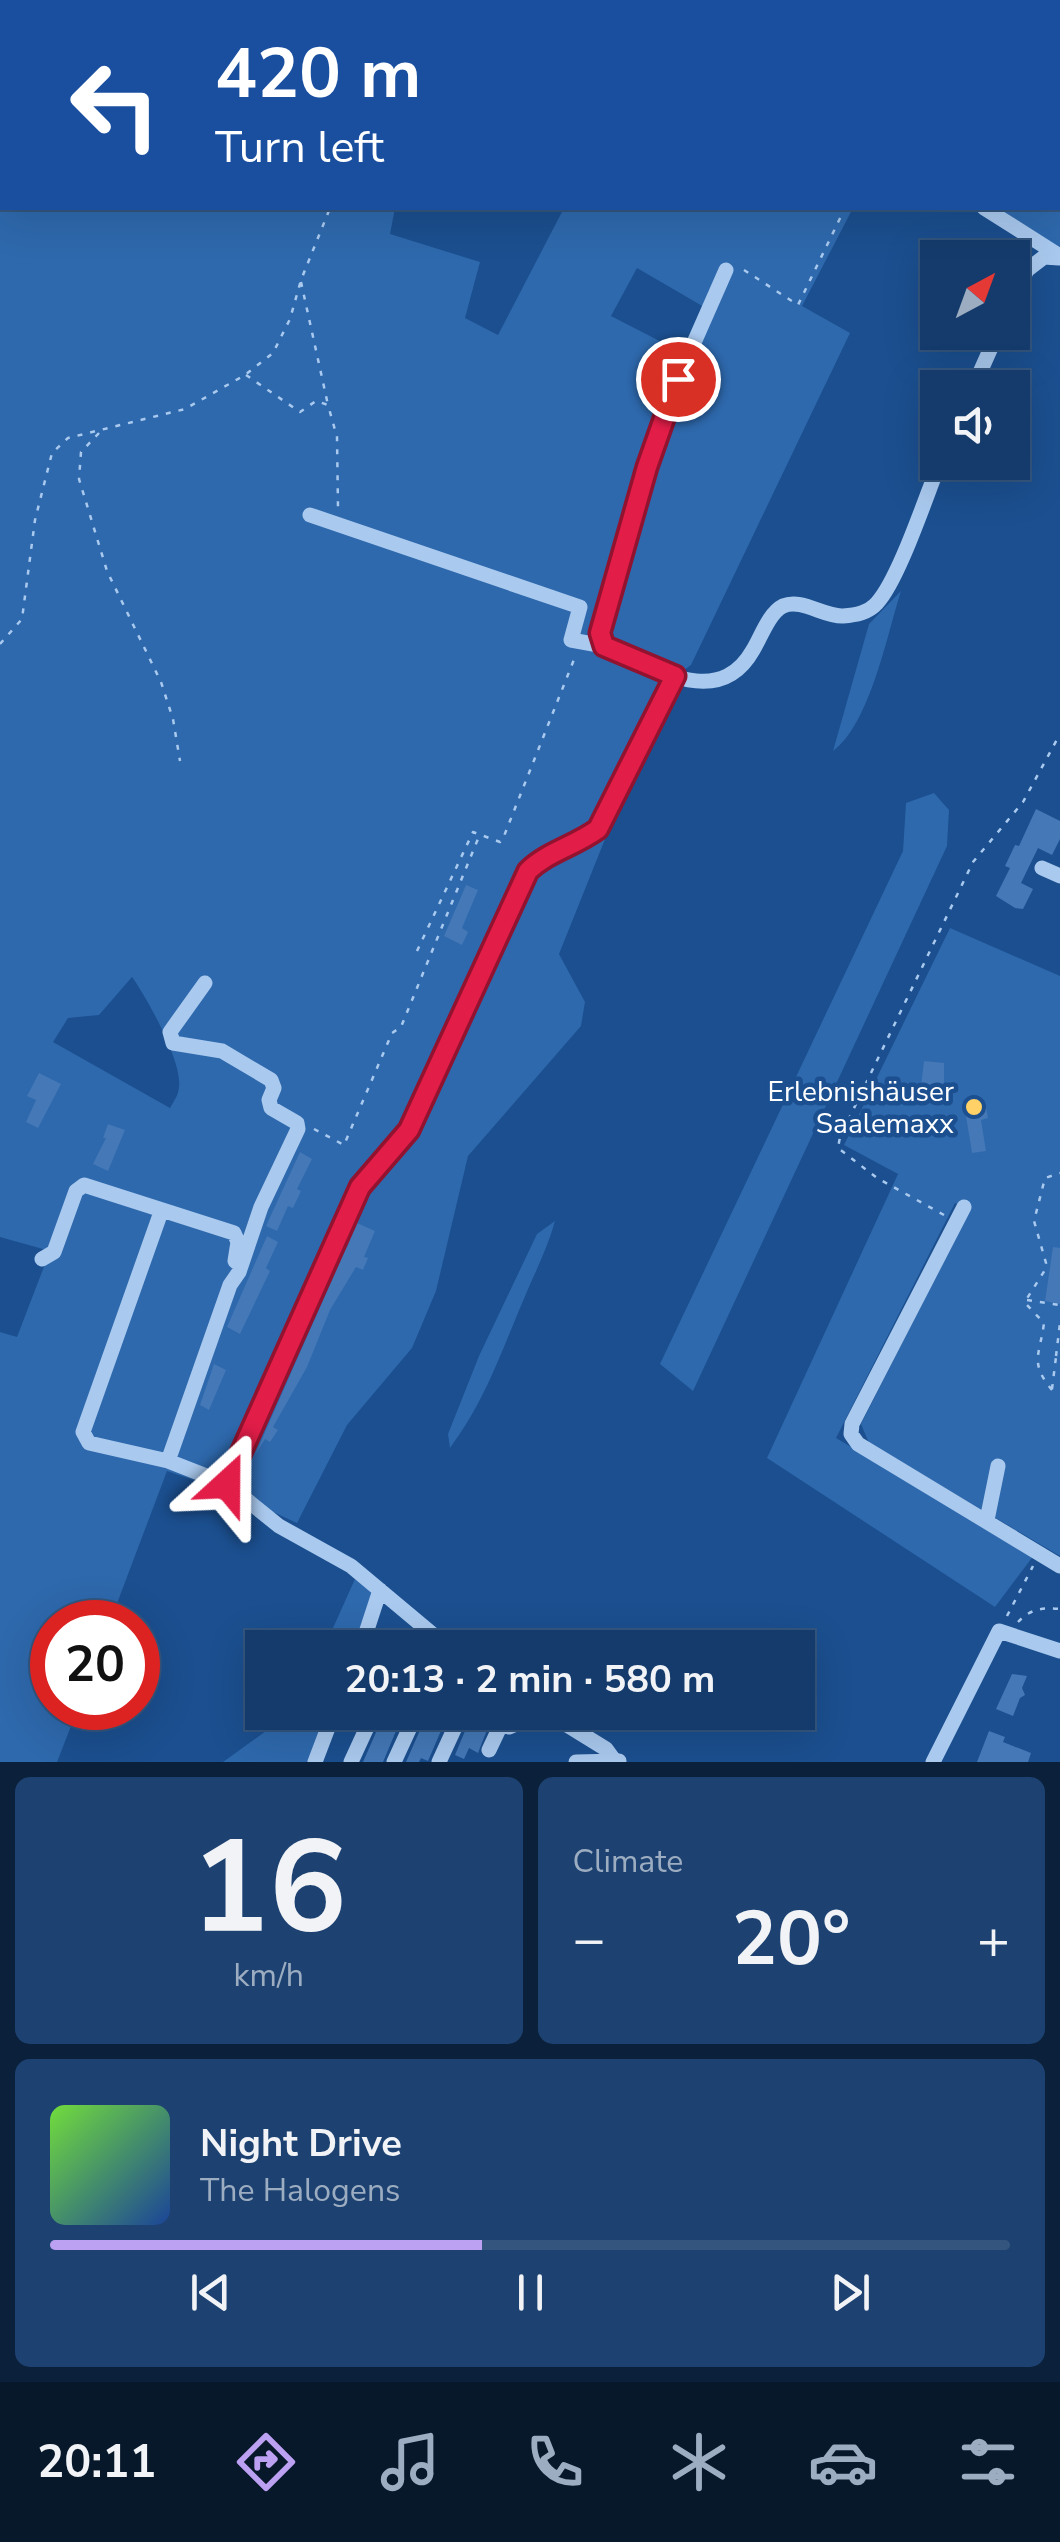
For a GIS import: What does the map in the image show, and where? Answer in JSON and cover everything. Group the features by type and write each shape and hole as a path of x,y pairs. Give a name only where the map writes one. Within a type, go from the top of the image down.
{"street":[{"path":"987,210 1060,257"},
{"path":"1030,268 1044,257 1060,257"},
{"path":"604,646 600,633 647,467 678,379 726,270"},
{"path":"310,515 580,607 571,640 604,646 700,683 730,678 747,661 772,616 784,606 798,604 836,616 860,615 877,604 932,480"},
{"path":"227,1484 360,1187 409,1130 528,871 540,858 575,846 598,829 675,676"},
{"path":"1042,868 1057,879"},
{"path":"205,983 170,1032 172,1043 222,1050 271,1080 271,1108 297,1123 298,1129 261,1207 239,1272 230,1285"},
{"path":"42,1259 54,1252 76,1191 84,1185 234,1233 238,1242 230,1285 168,1461"},
{"path":"964,1207 852,1424 851,1434 858,1444 1033,1547 1055,1564"},
{"path":"161,1212 82,1432 89,1442 168,1461 227,1484 279,1526 351,1566 428,1630"},
{"path":"987,1520 998,1466"},
{"path":"368,1630 380,1590"},
{"path":"932,1762 1000,1631 1060,1651"},
{"path":"316,1762 328,1730"},
{"path":"351,1762 366,1730"},
{"path":"394,1762 409,1730"},
{"path":"439,1762 454,1730"},
{"path":"489,1750 498,1730"},
{"path":"575,1730 618,1761"},
{"path":"576,1762 618,1761"}],"path":[{"path":"0,644 22,619 35,520 52,453 68,438 186,409 274,353 329,210"},
{"path":"726,270 744,270 798,305 845,210"},
{"path":"301,280 337,437 337,524"},
{"path":"246,374 300,412 316,402 328,405"},
{"path":"100,432 81,452 79,479 107,571 160,682 173,720 180,761"},
{"path":"418,951 472,832 500,842 504,836 582,642"},
{"path":"955,1225 941,1212 863,1168 838,1148 840,1137 974,862 1023,802 1060,734"},
{"path":"298,1129 308,1126 344,1145 392,1033 401,1027 480,834"},
{"path":"1052,1390 1038,1370 1035,1357 1044,1323 1026,1305 1026,1300 1045,1270 1034,1221 1044,1178 1060,1173"},
{"path":"1026,1300 1060,1305"},
{"path":"1052,1390 1060,1324"},
{"path":"1052,1390 1060,1389"},
{"path":"1000,1631 1032,1566 1055,1564"},
{"path":"1000,1631 1015,1626 1028,1612 1060,1609"}],"shaded area":[{"path":"0,210 395,210 390,234 480,262 465,318 498,335 563,210 852,210 802,306 850,333 691,665 668,682 559,954 585,1002 581,1026 468,1156 436,1291 412,1348 347,1425 297,1523 232,1493 167,1471 118,1600 30,1600 30,1730 69,1730 57,1762 0,1762 0,1332 17,1337 50,1251 0,1237","holes":["637,268 704,307 683,353 611,316","132,977 169,1046 179,1089 170,1108 53,1042 68,1018 99,1015"]},
{"path":"998,210 1060,210 1060,248"},
{"path":"901,591 867,700 846,738 833,751 869,624"},
{"path":"934,793 949,810 947,846 693,1391 660,1364 903,851 906,803"},
{"path":"950,928 1060,976 1060,1556 869,1443 861,1424 970,1210 955,1203 836,1438 1034,1555 995,1607 767,1458 898,1174 844,1145"},
{"path":"555,1221 491,1377 450,1448 448,1434 479,1356 537,1234"},
{"path":"355,1579 383,1600 370,1630 332,1630"},
{"path":"267,1730 325,1730 311,1762 223,1762"}],"building":[{"path":"1036,809 1060,821 1060,839 1052,855 1038,848 1021,883 1033,889 1023,909 1015,908 996,896 1010,868 1005,866"},
{"path":"466,885 478,890 462,928 468,932 462,945 444,936"},
{"path":"924,1061 944,1063 944,1096 920,1094"},
{"path":"39,1073 61,1084 38,1128 26,1122 36,1100 27,1096"},
{"path":"986,1107 988,1118 981,1120 986,1151 972,1153 965,1110"},
{"path":"108,1124 125,1130 108,1171 93,1164 106,1138"},
{"path":"300,1152 312,1159 297,1189 301,1191 293,1208 288,1206 277,1231 266,1226"},
{"path":"357,1223 375,1231 363,1270 356,1267 330,1310 307,1367 273,1427 278,1430 270,1442 265,1439 255,1455"},
{"path":"267,1236 278,1242 266,1268 270,1271 240,1334 227,1327"},
{"path":"1053,1247 1060,1248 1060,1304 1045,1301"},
{"path":"214,1364 226,1370 209,1410 200,1405"},
{"path":"1012,1674 1027,1676 1022,1688 1025,1695 1013,1716 996,1709"},
{"path":"377,1730 396,1730 383,1762 363,1762"},
{"path":"420,1730 441,1730 428,1761 421,1758 419,1762 406,1762"},
{"path":"465,1730 487,1730 478,1753 469,1748 464,1759 455,1755"},
{"path":"989,1731 1005,1737 1003,1742 1031,1753 1028,1762 977,1762"}],"place":[{"name":"Erlebnishäuser Saalemaxx","path":"974,1107"}],"route":[{"path":"227,1484 360,1187 409,1130 528,871 540,858 575,846 598,829 610,812 675,676 604,646 600,633 647,467 678,379"}]}
